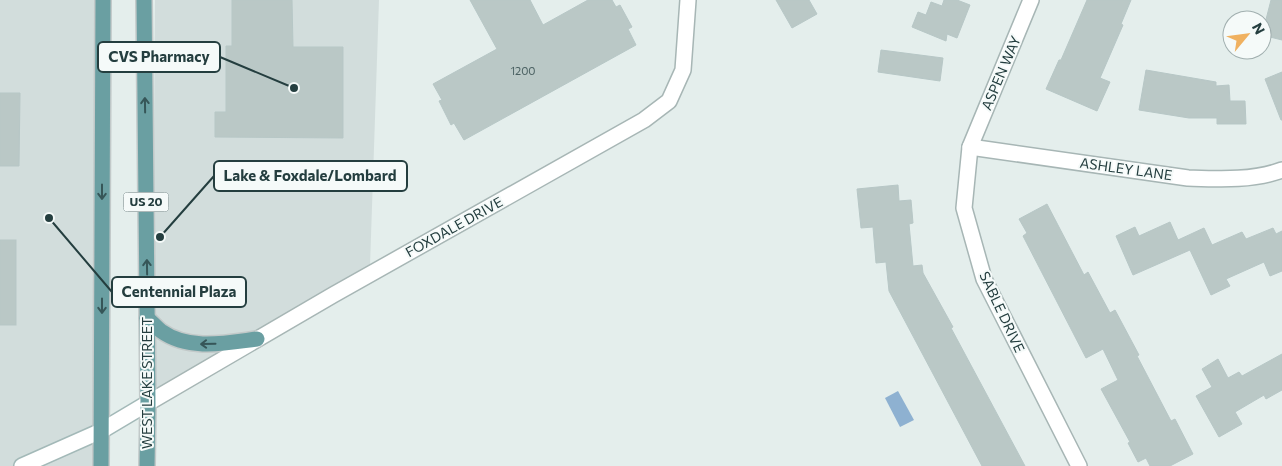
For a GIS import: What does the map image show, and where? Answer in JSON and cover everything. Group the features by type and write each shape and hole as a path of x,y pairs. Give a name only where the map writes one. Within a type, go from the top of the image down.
{"main road":[{"path":"101,466 103,0"},
{"name":"WEST LAKE STREET","path":"144,0 147,466"},
{"path":"147,318 165,334 189,343 215,344 257,339"}],"street":[{"name":"FOXDALE DRIVE","path":"22,466 101,431 333,295 644,120 669,101 683,70 688,0"},
{"name":"ASPEN WAY","path":"970,147 1031,0"},
{"name":"ASHLEY LANE","path":"970,147 1188,178 1222,179 1267,174 1282,170"},
{"name":"SABLE DRIVE","path":"970,147 964,208 984,279 1079,466"}],"shaded area":[{"path":"0,0 98,0 98,466 0,466"},
{"path":"155,0 379,0 370,266 152,392"}],"water":[{"path":"898,391 914,420 900,427 885,398"}],"building":[{"path":"232,0 292,0 293,47 343,47 343,138 215,137 215,112 226,112 226,46 232,46"},
{"path":"470,0 530,0 543,25 588,0 612,0 616,7 620,5 632,27 628,29 636,45 464,140 454,123 451,125 439,101 442,100 433,84 497,49"},
{"path":"776,0 809,0 817,14 792,28"},
{"path":"944,0 957,0 970,5 957,38 947,34 946,41 912,27 918,12 926,15 931,2 942,6"},
{"path":"1087,0 1131,0 1121,24 1123,25 1100,78 1110,82 1097,111 1046,89"},
{"path":"1271,0 1282,0 1282,40 1272,38 1272,10 1268,10"},
{"path":"881,50 943,58 940,81 878,72"},
{"path":"1146,70 1216,82 1216,86 1229,85 1230,101 1245,101 1246,124 1217,124 1217,118 1189,118 1139,110"},
{"path":"1282,72 1282,120 1281,120 1265,79"},
{"path":"0,93 20,93 19,166 0,166"},
{"path":"898,185 899,201 911,200 913,223 909,224 913,266 922,265 923,273 953,327 951,328 1025,466 982,466 889,291 886,262 876,263 873,227 861,228 857,189"},
{"path":"1047,204 1084,275 1088,272 1110,313 1115,310 1171,421 1175,419 1193,454 1170,466 1150,466 1146,458 1138,462 1128,443 1130,442 1101,389 1118,380 1103,349 1086,358 1023,236 1027,233 1019,219"},
{"path":"1170,222 1178,240 1204,228 1212,245 1242,232 1246,239 1273,228 1276,234 1282,231 1282,271 1270,276 1264,262 1226,279 1230,286 1211,295 1190,250 1133,275 1116,236 1135,227 1139,236"},
{"path":"0,240 16,240 16,325 0,325"},
{"path":"1282,354 1282,390 1266,399 1264,395 1235,412 1242,424 1219,437 1196,396 1212,387 1202,369 1218,359 1228,378 1239,372 1242,376"}],"place":[{"name":"CVS Pharmacy","path":"294,88"},
{"name":"Centennial Plaza","path":"49,218"},
{"name":"Lake & Foxdale/Lombard","path":"160,237"}]}
